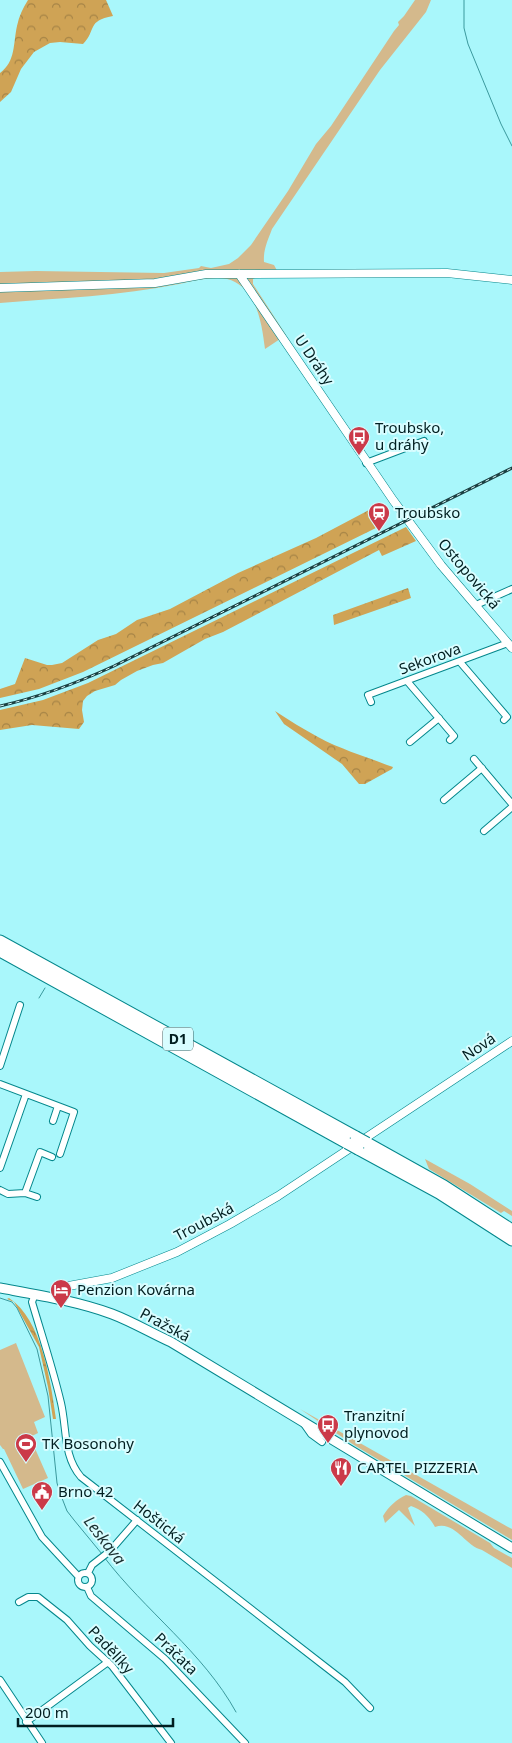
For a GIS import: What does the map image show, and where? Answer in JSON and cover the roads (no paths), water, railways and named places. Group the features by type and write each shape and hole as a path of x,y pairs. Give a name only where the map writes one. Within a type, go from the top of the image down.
{"highway":[{"name":"D1","path":"0,941 357,1143 512,1240"},
{"name":"D1","path":"0,951 357,1143 444,1186 512,1230"}],"main road":[{"name":"Pražská","path":"0,1288 54,1298 111,1314 171,1342 512,1548"}],"street":[{"path":"0,288 155,283 206,274 447,273 512,280"},
{"name":"U Dráhy","path":"239,274 366,462 406,517"},
{"path":"366,462 424,441"},
{"name":"Ostopovická","path":"406,517 441,564 510,645"},
{"path":"476,605 512,589"},
{"name":"Sekorova","path":"371,702 368,695 510,645"},
{"path":"460,662 507,717 504,720"},
{"path":"407,681 454,736 450,740"},
{"path":"410,742 439,718"},
{"path":"474,759 512,805 484,831"},
{"path":"444,800 482,768"},
{"path":"0,1066 20,1005"},
{"name":"Nová","path":"357,1143 512,1042"},
{"path":"0,1084 74,1112 60,1154"},
{"path":"0,1168 26,1094"},
{"path":"53,1120 58,1106"},
{"name":"Troubská","path":"54,1298 58,1290 63,1287 112,1278 177,1252 278,1196 357,1143"},
{"path":"25,1193 40,1152 52,1156"},
{"path":"0,1190 8,1194 25,1193 37,1196"},
{"name":"Hoštická","path":"35,1294 32,1302 61,1404 70,1461 80,1477 345,1682 370,1708"},
{"name":"Pražská","path":"303,1422 311,1434 322,1442"},
{"path":"0,1462 42,1538 78,1576 77,1580 82,1587 87,1587 92,1581 88,1573"},
{"path":"88,1573 92,1565 127,1533 137,1520"},
{"path":"78,1576 88,1573"},
{"name":"Práčata","path":"87,1587 91,1596 165,1659 245,1743"},
{"name":"Padělíky","path":"19,1602 28,1597 38,1597 67,1620 90,1646 108,1662 170,1743"},
{"path":"26,1722 108,1662"},
{"path":"0,1680 26,1722 42,1743"}],"waterway":[{"path":"464,0 464,28 468,44 512,146"},
{"path":"39,998 45,988"},
{"name":"Leskava","path":"0,1298 12,1302 17,1308 37,1349 48,1396 57,1483 67,1511 102,1554"},
{"name":"Leskava","path":"104,1557 137,1596 191,1651 223,1690 236,1712"}],"railway":[{"path":"0,706 58,689 114,666 512,468"}],"place":[{"name":"Troubsko, u dráhy","path":"359,456"},
{"name":"Troubsko","path":"379,532"},
{"name":"Penzion Kovárna","path":"61,1309"},
{"name":"Tranzitní plynovod","path":"328,1444"},
{"name":"TK Bosonohy","path":"26,1463"},
{"name":"CARTEL PIZZERIA","path":"341,1487"},
{"name":"Brno 42","path":"42,1511"}]}
